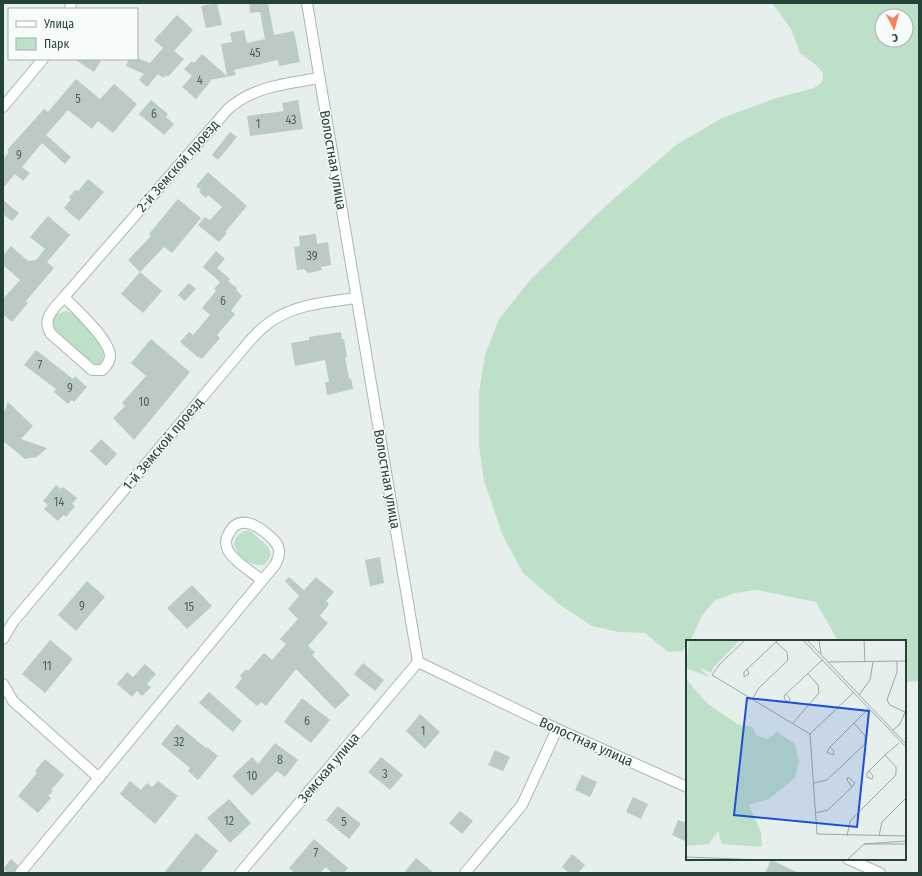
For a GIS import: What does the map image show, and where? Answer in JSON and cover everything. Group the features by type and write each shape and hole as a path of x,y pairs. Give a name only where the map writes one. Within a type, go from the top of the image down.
{"street":[{"name":"Волостная улица","path":"307,3 418,662 557,729 686,787"},
{"path":"3,107 42,60"},
{"name":"2-й Земской проезд","path":"64,297 106,343 110,354 108,364 102,370 92,370 51,334 47,327 50,314 64,297 228,109 242,98 262,89 319,78"},
{"name":"1-й Земской проезд","path":"3,639 13,622 260,330 271,322 295,309 308,305 356,298"},
{"path":"20,873 275,565 279,558 279,550 276,543 258,526 251,523 236,525 230,530 227,537 226,545 229,552 234,558 262,580"},
{"name":"Земская улица","path":"240,873 418,662"},
{"path":"3,684 13,701 99,778"},
{"path":"465,873 522,805 557,729"},
{"path":"850,860 879,873"}],"green space":[{"path":"772,3 919,3 919,681 906,682 906,640 837,640 816,602 757,590 735,593 714,601 702,616 690,640 686,640 686,646 682,651 668,652 645,633 619,632 592,626 559,604 523,573 503,536 484,481 479,445 479,393 485,355 499,319 531,279 600,211 676,145 722,118 776,98 814,88 822,82 823,73 816,65 800,53 791,29"},
{"path":"66,311 76,315 100,345 104,354 103,361 100,365 94,366 65,343 53,331 52,320 59,313"},
{"path":"244,531 251,531 268,548 270,554 267,562 262,565 256,565 248,562 237,551 235,544 237,537"}],"building":[{"path":"217,3 222,25 206,28 201,6"},
{"path":"249,3 268,3 274,35 294,31 300,62 279,66 278,60 234,70 236,75 210,80 211,81 196,99 182,87 192,76 184,69 192,61 194,63 202,54 227,76 221,44 232,42 230,33 244,30 247,43 265,39 260,12 250,13"},
{"path":"177,15 193,30 174,51 184,59 168,77 166,75 163,78 158,74 147,87 139,80 144,74 126,66 129,60 140,59 150,63 163,48 154,40"},
{"path":"76,60 101,60 94,72"},
{"path":"76,79 100,99 114,84 137,104 113,133 98,121 92,129 68,110 46,135 71,157 65,164 42,143 22,167 30,173 23,181 15,174 3,188 3,159 9,152 7,150 44,109 48,112"},
{"path":"151,100 168,114 166,117 174,124 164,135 139,114"},
{"path":"298,100 303,129 250,136 247,116 284,111 282,103"},
{"path":"230,132 237,137 218,160 212,155"},
{"path":"208,172 247,206 225,232 227,233 219,242 198,225 205,217 210,220 222,207 208,195 206,198 199,192 201,190 196,186"},
{"path":"88,179 104,192 79,221 64,208 71,199 69,197 75,190 78,191"},
{"path":"178,199 201,218 172,253 164,247 140,272 128,260 151,236 149,234"},
{"path":"3,200 19,213 12,221 3,214"},
{"path":"48,216 70,235 47,262 54,268 26,301 28,303 12,322 3,314 3,299 20,280 3,265 3,255 11,246 28,261 36,260 45,249 30,237"},
{"path":"316,234 317,244 328,242 331,265 321,267 322,270 308,273 304,269 297,270 294,247 300,246 299,236"},
{"path":"216,251 225,259 217,268 230,279 228,281 237,288 236,290 242,296 231,311 235,314 217,335 220,338 202,359 180,342 189,332 193,335 210,315 202,308 216,291 214,289 220,282 203,267"},
{"path":"140,272 162,291 143,313 121,294"},
{"path":"189,283 196,289 185,301 178,295"},
{"path":"341,332 342,339 344,339 347,357 345,357 349,379 351,378 353,389 327,395 325,382 329,382 325,360 295,366 291,343 309,340 309,337"},
{"path":"151,339 190,372 134,440 113,418 125,406 122,403 146,376 131,363"},
{"path":"36,350 73,379 75,376 87,387 74,402 72,400 68,404 54,392 56,389 24,365"},
{"path":"8,402 33,426 21,439 47,448 37,457 25,459 3,441 3,415"},
{"path":"101,439 117,454 106,466 90,451"},
{"path":"56,485 61,489 63,487 77,498 72,504 75,506 66,517 63,515 58,521 44,509 48,505 43,501"},
{"path":"380,557 384,583 370,586 365,560"},
{"path":"289,577 304,590 316,577 334,592 326,601 329,604 320,616 328,623 308,646 315,652 312,655 350,695 335,709 296,669 266,706 261,702 257,706 235,687 242,678 240,676 246,669 248,671 264,653 272,660 286,644 280,639 298,619 288,609 299,596 285,581"},
{"path":"87,581 105,597 76,631 58,615"},
{"path":"192,585 212,606 187,629 167,608"},
{"path":"50,640 73,659 45,693 22,674"},
{"path":"363,663 384,680 375,691 354,674"},
{"path":"145,664 156,674 147,684 151,687 142,696 137,691 132,697 117,684 127,672 133,677"},
{"path":"209,692 242,721 233,732 199,703"},
{"path":"302,698 330,720 311,743 284,722"},
{"path":"420,714 440,732 425,749 406,731"},
{"path":"177,724 218,756 198,780 188,771 190,768 161,744"},
{"path":"275,743 298,760 285,777 277,771 252,796 232,776 252,757 258,764"},
{"path":"495,750 510,757 503,771 488,765"},
{"path":"381,757 403,775 390,790 368,772"},
{"path":"45,759 64,775 51,790 53,791 48,796 51,798 38,813 18,796 37,773 35,771"},
{"path":"582,775 597,782 590,797 575,790"},
{"path":"130,781 141,790 147,783 152,787 158,781 178,796 155,824 120,794"},
{"path":"633,797 648,804 641,819 626,812"},
{"path":"229,799 251,823 230,843 207,818"},
{"path":"338,806 361,824 349,839 326,820"},
{"path":"460,811 473,821 462,834 449,823"},
{"path":"678,820 686,823 686,842 672,835"},
{"path":"196,833 218,851 200,873 164,873"},
{"path":"314,839 348,868 343,873 332,873 326,867 320,873 295,873 289,868"},
{"path":"572,854 585,865 578,873 569,873 562,867"},
{"path":"416,858 434,873 404,873"},
{"path":"11,859 18,865 14,873 8,873 3,869"},
{"path":"771,860 799,873 765,873"}]}
